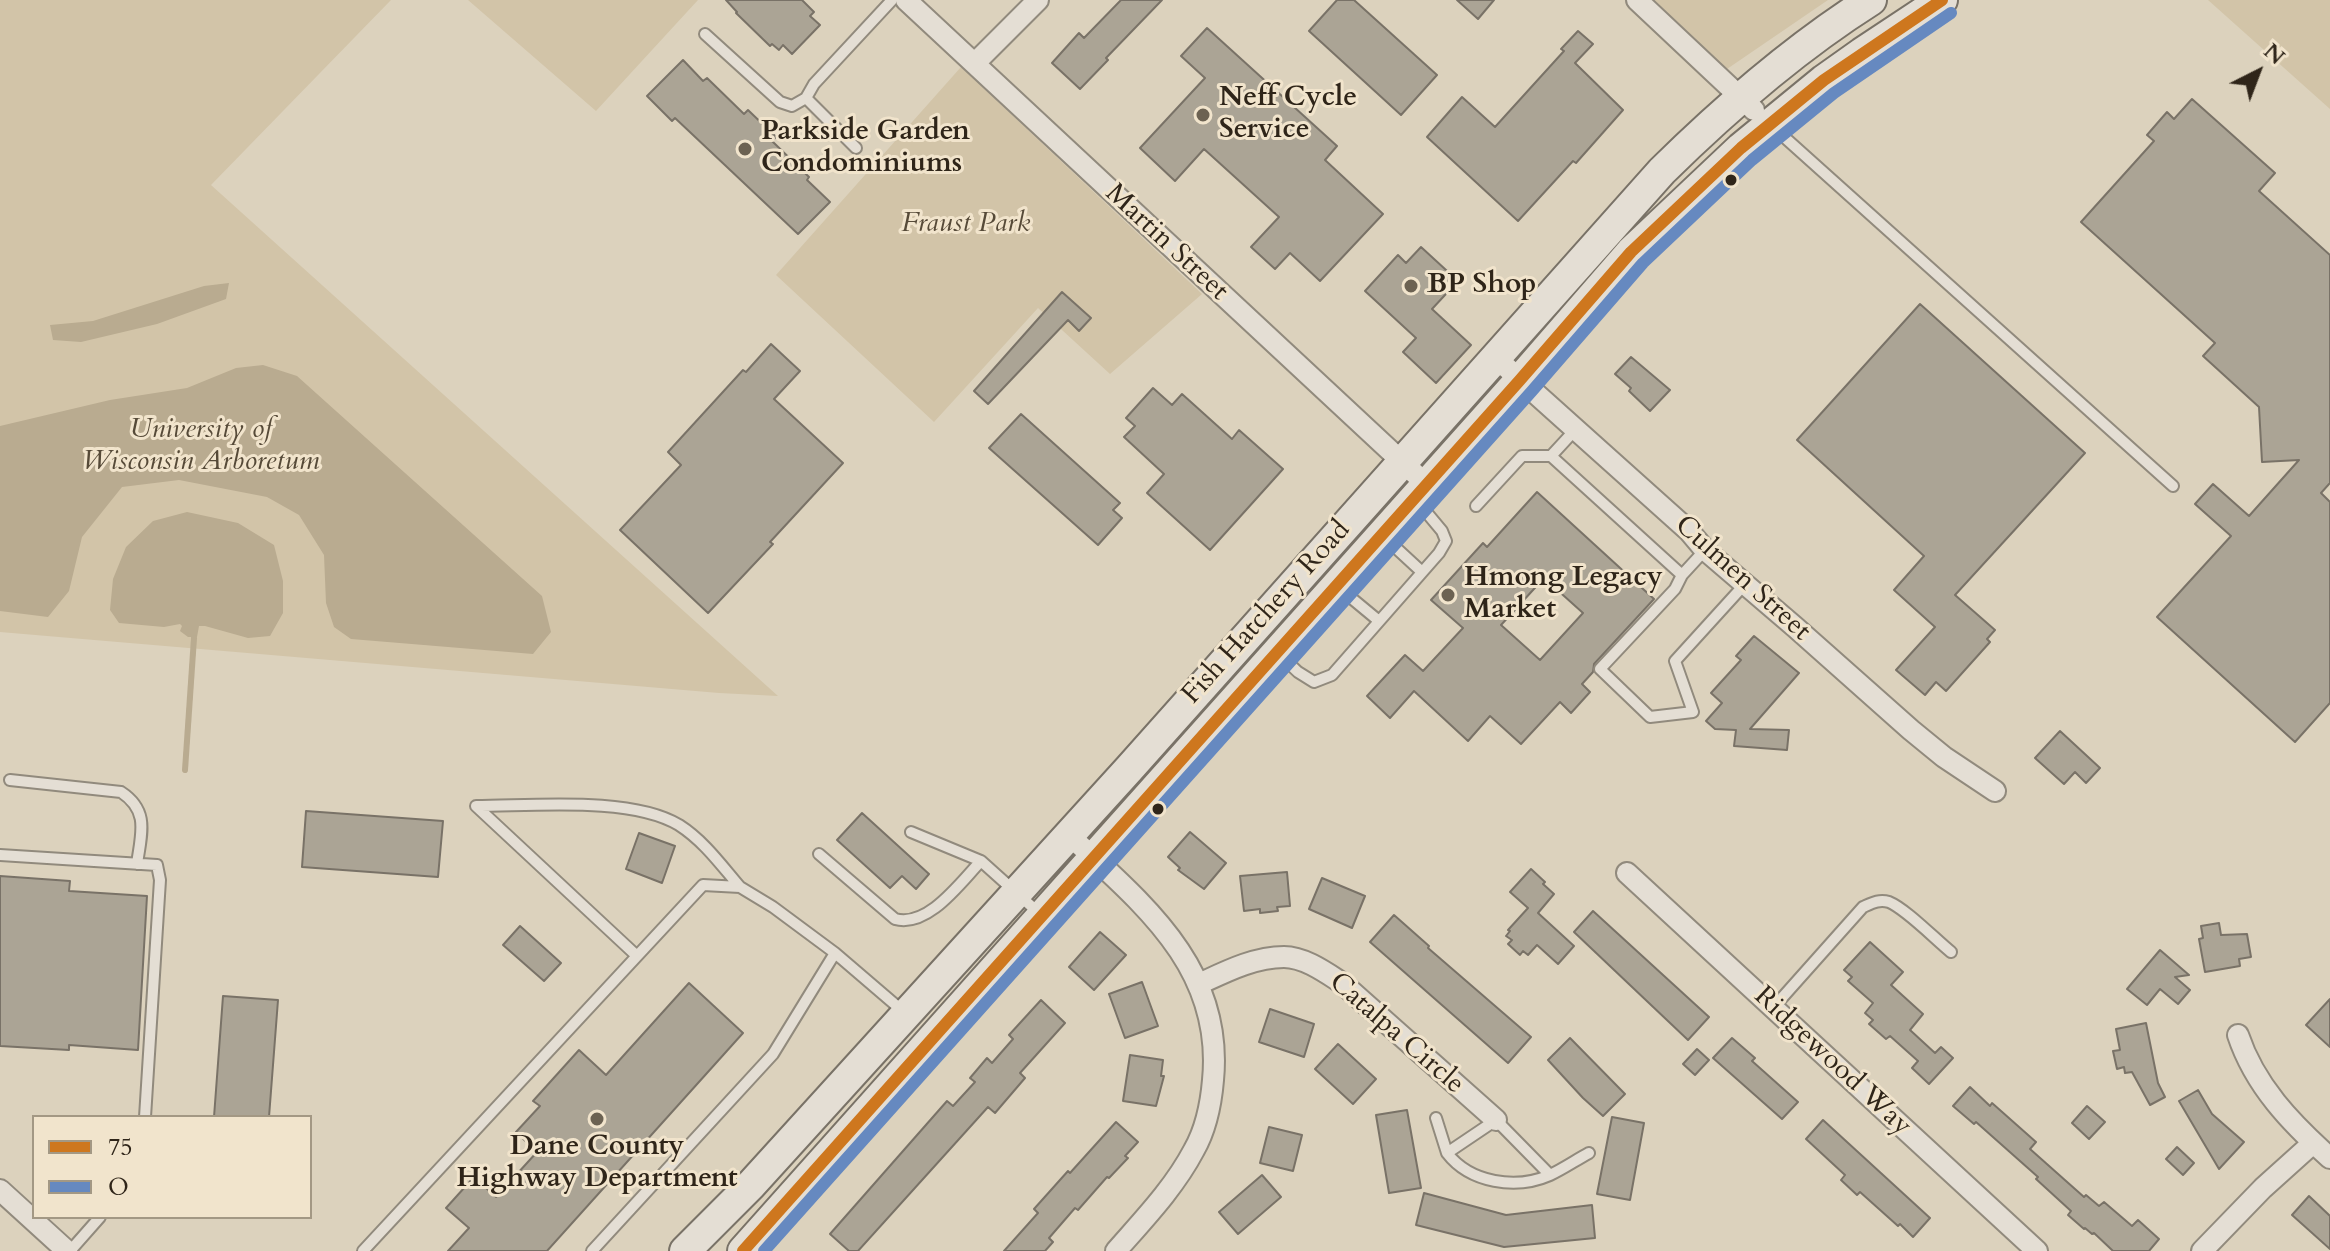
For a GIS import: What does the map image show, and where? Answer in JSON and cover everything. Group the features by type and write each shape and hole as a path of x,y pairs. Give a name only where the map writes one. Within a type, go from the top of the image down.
{"main road":[{"name":"Fish Hatchery Road","path":"743,1251 1520,380 1755,110 1805,45 1871,0"},
{"name":"Fish Hatchery Road","path":"685,1251 750,1186 1017,893 1662,171 1755,110 1862,53 1942,0"}],"street":[{"name":"Martin Street","path":"906,0 1401,462 1421,491"},
{"path":"975,63 1038,0"},
{"path":"1637,0 1755,110"},
{"name":"Culmen Street","path":"1496,358 1689,531 1705,550 1911,730 1944,757 1995,791"},
{"path":"1069,835 1177,945 1199,984 1210,1014 1215,1059 1210,1106 1195,1149 1170,1189 1116,1251"},
{"name":"Ridgewood Way","path":"1627,873 2037,1251"},
{"name":"Catalpa Circle","path":"1199,984 1231,969 1286,956 1317,967 1342,983 1496,1120"},
{"path":"2238,1035 2257,1079 2290,1120 2330,1158"},
{"path":"2202,1251 2263,1188 2313,1143"},
{"path":"3,1197 69,1251"}],"lane":[{"path":"705,34 780,102 792,106 806,98 814,84 892,0"},
{"path":"806,98 856,148"},
{"path":"1755,110 2173,486"},
{"path":"1551,456 1575,430"},
{"path":"1476,506 1522,456 1551,456 1682,575"},
{"path":"1277,652 1314,682 1332,675 1439,553 1446,541 1421,491"},
{"path":"1382,535 1422,572"},
{"path":"1705,550 1682,575 1675,589 1600,669 1650,717 1693,712 1675,661 1745,584"},
{"path":"1336,585 1379,621"},
{"path":"10,780 121,792 132,799 142,824 137,864"},
{"path":"637,956 476,806 600,805 653,812 702,842 740,887 773,907 835,953 906,1015"},
{"path":"911,832 981,861 1041,915"},
{"path":"819,854 895,919 906,922 921,918 938,905 981,861"},
{"path":"0,855 157,865 160,880 145,1115"},
{"path":"363,1251 703,885 740,887"},
{"path":"1773,1008 1863,907 1877,901 1888,902 1905,913 1951,952"},
{"path":"592,1251 773,1054 835,953"},
{"path":"1436,1118 1447,1153 1456,1165 1494,1181 1520,1181 1550,1175 1589,1153"},
{"path":"1447,1153 1496,1120 1550,1175"},
{"path":"69,1251 98,1219"}],"green space":[{"name":"University of Wisconsin Arboretum","path":"0,0 391,0 211,185 778,696 0,632"},
{"path":"468,0 698,0 596,111"},
{"path":"1654,0 1828,0 1727,69"},
{"path":"2208,0 2330,0 2330,109"},
{"name":"Fraust Park","path":"961,67 1202,294 1110,374 1038,308 934,422 776,275"}],"shaded area":[{"path":"229,283 226,299 157,324 81,342 53,340 50,325 93,321 204,286"},
{"path":"263,365 297,376 542,596 551,632 533,654 351,639 334,627 326,603 324,555 299,515 267,497 179,480 122,487 82,537 69,591 48,617 0,611 0,426 110,400 187,388 236,368"},
{"path":"187,512 238,523 274,545 283,581 283,613 270,636 248,638 199,626 197,637 188,637 180,631 180,624 164,627 119,623 110,610 113,579 126,547 153,521"}],"building":[{"path":"726,0 802,0 814,12 810,16 820,25 792,54 783,45 779,50 772,44 770,46"},
{"path":"1121,0 1162,0 1080,89 1052,63 1079,33 1084,38"},
{"path":"1337,0 1354,0 1437,75 1401,115 1309,31"},
{"path":"1457,0 1494,0 1478,19"},
{"path":"1207,28 1337,146 1325,160 1383,214 1320,281 1290,253 1275,269 1251,247 1279,217 1204,149 1175,181 1140,148 1205,78 1181,56"},
{"path":"1578,31 1593,44 1575,63 1623,110 1518,221 1427,137 1462,97 1495,127 1564,51 1561,49"},
{"path":"683,60 703,81 707,78 744,114 748,110 776,137 772,141 830,202 798,234 675,118 672,121 647,96"},
{"path":"2192,99 2275,173 2259,191 2330,255 2330,483 2321,493 2330,502 2330,703 2295,742 2157,617 2231,536 2195,504 2213,484 2249,516 2299,460 2262,462 2259,407 2203,356 2215,343 2081,222 2154,141 2147,135 2167,112 2174,119"},
{"name":"BP Shop","path":"1421,247 1458,281 1432,309 1471,345 1436,383 1403,352 1416,338 1365,291 1398,255 1406,263"},
{"path":"1062,292 1091,318 1079,331 1068,320 988,404 974,391"},
{"path":"1920,304 2085,453 1955,595 1995,630 1987,639 1990,642 1946,691 1936,682 1925,695 1896,670 1935,627 1894,590 1924,556 1797,440"},
{"path":"771,344 800,371 774,399 843,463 708,613 620,530 681,465 668,452"},
{"path":"1631,357 1670,390 1650,411 1615,374"},
{"path":"1153,388 1172,405 1182,394 1232,439 1239,430 1283,469 1210,550 1147,493 1164,474 1124,437 1135,426 1126,418"},
{"path":"1021,414 1120,503 1113,510 1122,518 1098,545 989,448"},
{"path":"1537,492 1654,599 1594,664 1593,672 1582,684 1590,692 1571,713 1560,702 1521,744 1490,716 1468,741 1414,691 1390,718 1367,696 1405,655 1423,671 1463,628 1431,600 1483,543 1487,547","holes":["1544,578 1583,613 1540,660 1501,625"]},
{"path":"1754,636 1799,673 1750,729 1789,730 1787,750 1734,746 1736,730 1715,729 1706,721 1722,703 1711,693 1741,660 1736,656"},
{"path":"2060,731 2100,768 2086,783 2075,772 2064,784 2035,758"},
{"path":"306,811 443,821 438,877 302,867"},
{"path":"862,813 929,874 916,889 902,876 890,888 837,840"},
{"path":"1190,832 1226,863 1204,889 1178,870 1180,868 1168,857"},
{"path":"639,833 675,846 662,883 626,869"},
{"path":"1531,869 1554,894 1538,913 1574,946 1558,964 1537,945 1528,955 1523,951 1520,955 1508,944 1512,940 1506,936 1508,930 1528,908 1510,892"},
{"path":"1287,872 1290,906 1260,913 1260,909 1244,911 1240,876"},
{"path":"0,876 70,881 69,891 147,896 138,1050 69,1045 69,1050 0,1046"},
{"path":"1322,878 1365,896 1352,928 1309,909"},
{"path":"1593,911 1709,1017 1688,1040 1574,932"},
{"path":"1394,915 1531,1037 1508,1063 1370,942"},
{"path":"2219,923 2221,935 2247,934 2251,957 2239,959 2240,966 2205,972 2199,939 2203,938 2201,926"},
{"path":"520,926 561,963 544,981 503,945"},
{"path":"1100,932 1126,955 1094,990 1069,967"},
{"path":"1870,942 1903,972 1891,985 1923,1014 1910,1030 1935,1053 1941,1047 1953,1058 1929,1084 1912,1068 1918,1061 1890,1036 1886,1039 1869,1024 1873,1020 1865,1013 1873,1003 1848,981 1852,977 1844,970"},
{"path":"2160,950 2189,975 2175,977 2190,990 2178,1004 2160,989 2147,1005 2127,989"},
{"path":"1142,982 1158,1026 1125,1038 1109,994"},
{"name":"Dane County Highway Department","path":"689,983 743,1033 547,1251 448,1251 469,1228 446,1208 474,1177 496,1197 537,1152 516,1132 540,1106 533,1101 579,1050 606,1075"},
{"path":"223,996 278,1000 269,1115 214,1115"},
{"path":"2330,999 2330,1047 2306,1025"},
{"path":"1041,1000 1065,1023 1020,1073 1025,1078 995,1113 988,1107 858,1251 849,1251 830,1234 947,1101 953,1106 975,1082 970,1078 987,1058 992,1063 1013,1039 1009,1035"},
{"path":"1270,1009 1314,1024 1304,1057 1259,1042"},
{"path":"2146,1023 2158,1083 2165,1097 2150,1105 2132,1072 2125,1073 2124,1067 2117,1069 2113,1051 2120,1050 2116,1029"},
{"path":"1570,1038 1625,1094 1603,1116 1548,1060"},
{"path":"1732,1038 1755,1058 1752,1061 1798,1102 1782,1119 1713,1058"},
{"path":"1338,1044 1376,1079 1353,1104 1315,1069"},
{"path":"1697,1049 1709,1060 1695,1075 1683,1064"},
{"path":"1130,1055 1163,1060 1161,1076 1164,1076 1156,1106 1123,1101"},
{"path":"1970,1087 2036,1142 2030,1149 2084,1197 2086,1195 2099,1206 2104,1202 2132,1226 2138,1220 2159,1239 2149,1251 2113,1251 2068,1215 2071,1211 2036,1179 2038,1177 1976,1122 1974,1124 1953,1106"},
{"path":"2198,1090 2212,1114 2244,1142 2219,1169 2179,1101"},
{"path":"2087,1106 2105,1122 2089,1139 2072,1123"},
{"path":"1407,1110 1421,1188 1389,1193 1376,1115"},
{"path":"1612,1117 1644,1123 1630,1200 1597,1194"},
{"path":"1823,1120 1930,1218 1913,1237 1860,1192 1857,1195 1841,1180 1845,1175 1806,1139"},
{"path":"1116,1122 1138,1142 1125,1156 1128,1158 1078,1210 1075,1208 1049,1238 1053,1242 1045,1251 1004,1251 1038,1213 1034,1209"},
{"path":"1269,1127 1302,1135 1293,1171 1260,1163"},
{"path":"2177,1147 2194,1163 2183,1175 2166,1159"},
{"path":"1262,1175 1281,1197 1238,1234 1219,1212"},
{"path":"1424,1193 1506,1215 1592,1205 1595,1238 1504,1247 1416,1225"},
{"path":"2309,1196 2330,1216 2330,1249 2292,1215"}],"waterway":[{"path":"185,770 194,638"}],"transit line":[{"name":"75","path":"743,1251 1631,252 1741,148 1824,80 1942,0"},
{"name":"O","path":"764,1251 1643,263 1752,160 1834,93 1951,13"}],"place":[{"name":"Neff Cycle Service","path":"1203,115"},
{"name":"Parkside Garden Condominiums","path":"745,149"},
{"name":"BP Shop","path":"1411,286"},
{"name":"Hmong Legacy Market","path":"1448,595"},
{"name":"Dane County Highway Department","path":"597,1119"}]}
